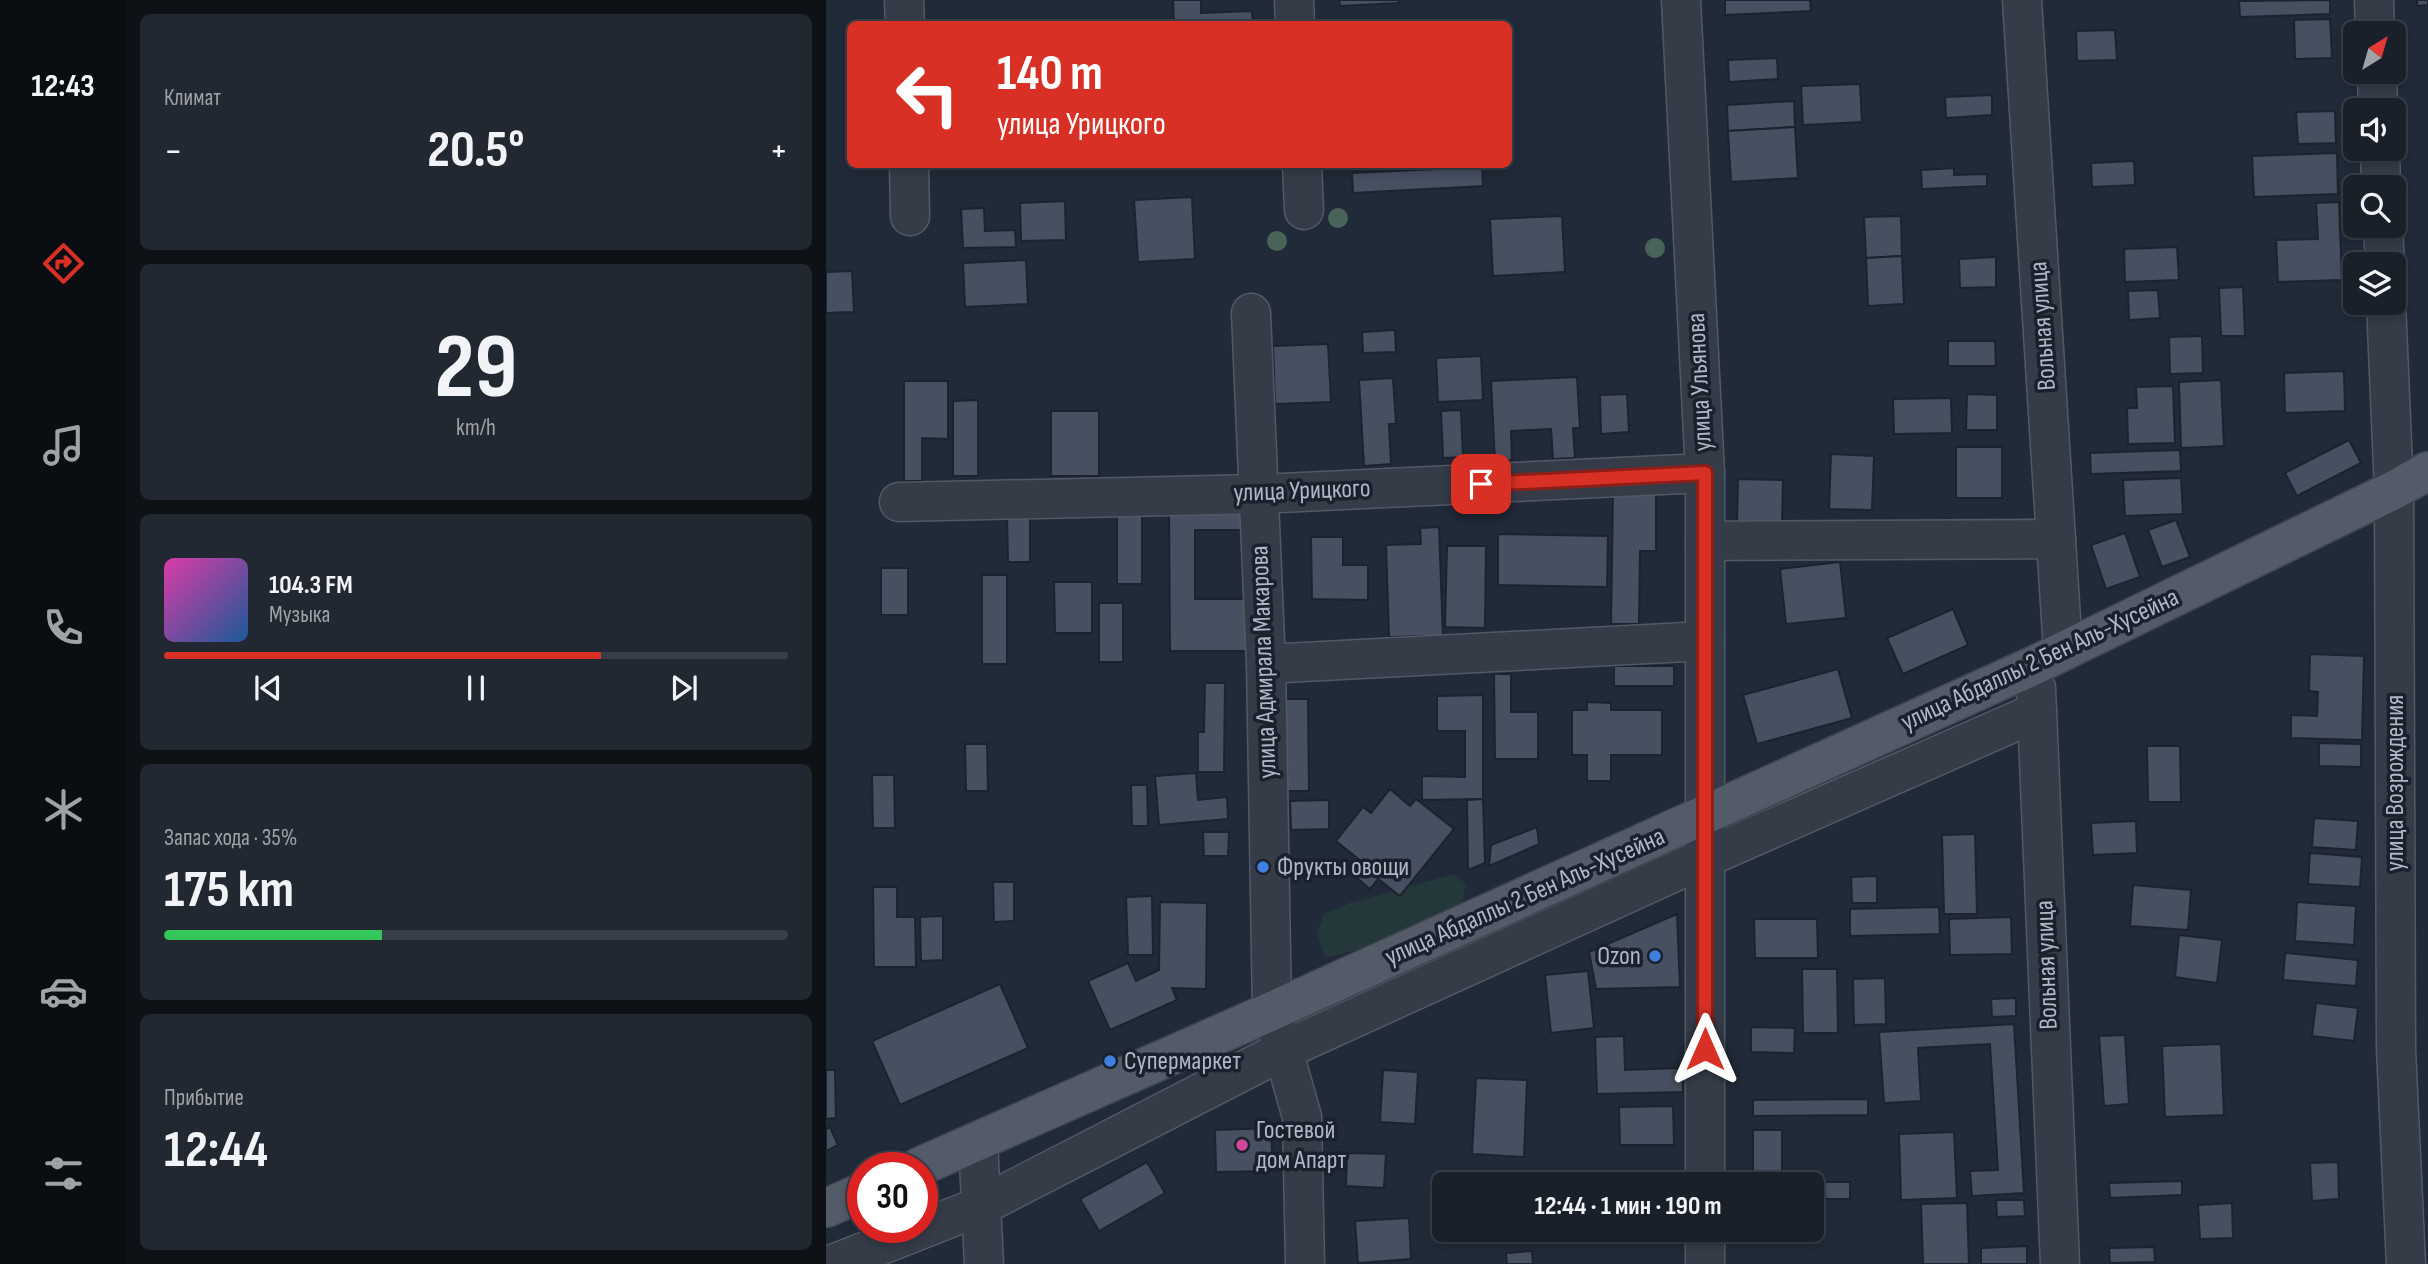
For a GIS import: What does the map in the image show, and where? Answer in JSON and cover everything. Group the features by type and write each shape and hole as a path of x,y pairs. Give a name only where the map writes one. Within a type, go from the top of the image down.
{"main road":[{"name":"улица Абдаллы 2 Бен Аль-Хусейна","path":"938,1159 1272,1011 2049,658 2428,471"},
{"path":"826,1208 847,1199"}],"street":[{"path":"905,0 905,21"},
{"path":"1294,0 1296,21"},
{"name":"улица Ульянова","path":"1681,0 1705,473 1705,1172"},
{"name":"Вольная улица","path":"2022,0 2056,539 2049,658 2037,712 2060,1264"},
{"path":"2374,0 2375,21"},
{"path":"909,168 910,216"},
{"path":"1302,168 1304,210"},
{"name":"улица Адмирала Макарова","path":"1251,313 1266,664 1272,1011 1302,1117 1305,1264"},
{"name":"улица Возрождения","path":"2387,315 2394,490 2396,1049 2406,1264"},
{"name":"улица Урицкого","path":"899,502 1258,494 1705,473"},
{"path":"1705,541 2056,539"},
{"path":"1266,664 1705,641"},
{"path":"833,1264 981,1206 1284,1050 1705,858 2037,712"},
{"path":"978,1142 984,1264"},
{"path":"1704,1264 1705,1242"}],"shaded area":[{"path":"1454,874 1466,884 1461,909 1403,938 1325,958 1317,933 1324,914 1350,903"}],"building":[{"path":"1173,0 1201,0 1201,13 1252,11 1253,21 1174,21"},
{"path":"1339,0 1399,0 1399,3 1340,6"},
{"path":"1725,0 1810,0 1811,11 1725,15"},
{"path":"2330,0 2330,14 2240,17 2239,1"},
{"path":"2417,0 2428,0 2428,5 2417,6"},
{"path":"2330,19 2332,58 2295,59 2294,20"},
{"path":"2115,30 2117,60 2077,61 2076,31"},
{"path":"1777,58 1778,79 1729,82 1728,60"},
{"path":"1860,84 1862,122 1803,125 1801,86"},
{"path":"1992,95 1992,115 1946,118 1945,97"},
{"path":"1794,101 1795,127 1728,131 1727,105"},
{"path":"2335,111 2336,143 2298,144 2296,112"},
{"path":"1795,127 1798,178 1731,182 1728,131"},
{"path":"2337,153 2338,194 2254,197 2252,156"},
{"path":"2134,161 2135,185 2092,187 2091,163"},
{"path":"1482,168 1483,186 1353,193 1352,173"},
{"path":"1954,168 1954,175 1987,174 1987,186 1922,189 1921,170"},
{"path":"1192,197 1195,259 1138,262 1134,200"},
{"path":"1065,201 1066,240 1021,241 1020,203"},
{"path":"2339,202 2342,280 2278,282 2276,240 2318,239 2316,203"},
{"path":"984,208 985,231 1015,230 1016,247 963,248 961,209"},
{"path":"1562,216 1565,272 1493,276 1490,219"},
{"path":"1901,216 1902,256 1866,258 1864,217"},
{"path":"2177,247 2179,280 2125,282 2124,249"},
{"path":"1902,256 1904,304 1868,306 1866,258"},
{"path":"1996,257 1996,287 1960,288 1959,259"},
{"path":"1026,260 1028,304 965,307 963,263"},
{"path":"852,271 854,312 826,313 826,272"},
{"path":"2243,287 2245,336 2221,336 2219,288"},
{"path":"2158,290 2160,318 2129,320 2128,291"},
{"path":"1395,330 1396,352 1363,353 1362,332"},
{"path":"2202,336 2203,373 2170,374 2169,337"},
{"path":"1948,341 1995,341 1996,366 1948,366"},
{"path":"1328,344 1331,402 1275,404 1273,346"},
{"path":"1481,356 1483,400 1438,402 1436,358"},
{"path":"2344,371 2345,411 2285,413 2284,373"},
{"path":"1577,377 1580,428 1573,428 1575,458 1553,459 1551,429 1511,431 1512,460 1495,461 1491,381"},
{"path":"1393,378 1396,424 1389,424 1391,464 1364,466 1359,380"},
{"path":"2221,380 2224,446 2181,448 2179,382"},
{"path":"904,381 948,381 948,439 922,438 922,481 904,481"},
{"path":"2173,386 2175,443 2128,444 2127,408 2137,408 2136,387"},
{"path":"1627,394 1629,432 1601,434 1600,395"},
{"path":"1967,394 1997,395 1997,430 1966,430"},
{"path":"1951,398 1952,433 1894,434 1893,399"},
{"path":"978,400 978,476 953,476 953,401"},
{"path":"1461,410 1463,457 1443,458 1441,411"},
{"path":"1051,411 1099,411 1099,476 1051,476"},
{"path":"2349,440 2361,463 2297,496 2285,473"},
{"path":"1956,447 2002,447 2002,498 1956,498"},
{"path":"2180,450 2181,471 2091,474 2090,453"},
{"path":"1831,454 1874,456 1872,510 1829,509"},
{"path":"2181,478 2183,514 2125,516 2123,480"},
{"path":"1738,479 1783,480 1782,525 1737,524"},
{"path":"1613,492 1656,493 1656,551 1640,551 1639,624 1611,624"},
{"path":"1142,509 1142,584 1117,584 1117,510"},
{"path":"1169,509 1246,509 1245,530 1195,530 1195,599 1248,599 1248,651 1170,651"},
{"path":"1007,515 1030,515 1030,562 1008,562"},
{"path":"2176,520 2190,557 2162,567 2148,530"},
{"path":"1439,527 1443,639 1424,640 1424,636 1389,637 1386,545 1421,544 1420,528"},
{"path":"2125,533 2140,577 2106,589 2091,545"},
{"path":"1498,534 1608,536 1607,587 1498,585"},
{"path":"1311,537 1343,537 1343,565 1368,565 1368,600 1312,599"},
{"path":"1447,546 1486,546 1485,628 1445,627"},
{"path":"1840,562 1846,618 1786,624 1780,569"},
{"path":"881,568 908,568 908,615 881,615"},
{"path":"982,575 1007,575 1007,664 982,664"},
{"path":"1054,582 1092,582 1092,633 1055,633"},
{"path":"1099,603 1123,603 1123,662 1099,662"},
{"path":"1953,609 1968,645 1903,674 1887,638"},
{"path":"2310,654 2364,656 2362,740 2291,738 2291,715 2317,716 2318,692 2309,691"},
{"path":"1614,666 1674,666 1674,686 1614,686"},
{"path":"1838,669 1852,718 1757,744 1743,695"},
{"path":"1494,674 1511,674 1511,712 1538,712 1538,759 1495,759"},
{"path":"1205,683 1225,683 1224,772 1198,772 1198,732 1204,732"},
{"path":"1483,695 1483,799 1422,800 1422,776 1465,777 1465,731 1437,731 1437,696"},
{"path":"1277,699 1308,699 1309,791 1279,791"},
{"path":"1587,702 1611,703 1611,710 1662,710 1662,755 1611,755 1611,781 1587,781 1587,755 1572,755 1572,710 1587,710"},
{"path":"2319,743 2361,744 2361,767 2319,766"},
{"path":"965,744 987,744 988,791 966,791"},
{"path":"2147,746 2180,746 2181,802 2148,802"},
{"path":"1196,773 1198,800 1227,797 1228,819 1159,825 1155,776"},
{"path":"872,775 894,775 895,828 873,828"},
{"path":"1131,785 1147,785 1148,826 1132,826"},
{"path":"1390,789 1410,806 1416,799 1454,829 1400,896 1378,879 1370,889 1357,878 1367,866 1336,841 1363,807 1371,813"},
{"path":"1483,799 1485,863 1468,870 1467,800"},
{"path":"1329,800 1329,829 1291,830 1290,801"},
{"path":"2314,818 2358,821 2356,850 2312,847"},
{"path":"2136,821 2137,853 2093,855 2091,823"},
{"path":"1537,827 1539,844 1489,866 1491,845"},
{"path":"1203,832 1229,832 1228,856 1204,856"},
{"path":"1975,834 1977,914 1944,914 1942,835"},
{"path":"2310,853 2362,857 2360,887 2308,884"},
{"path":"1877,876 1877,903 1852,903 1851,877"},
{"path":"993,882 1014,882 1014,921 994,922"},
{"path":"2133,885 2191,890 2188,930 2130,926"},
{"path":"873,887 897,887 897,917 915,917 916,967 874,967"},
{"path":"1152,896 1153,955 1128,955 1126,897"},
{"path":"1160,902 1207,903 1206,989 1172,988 1177,1000 1110,1030 1088,981 1128,963 1136,981 1159,970"},
{"path":"2297,902 2356,906 2354,945 2295,941"},
{"path":"1939,907 1940,934 1850,936 1850,909"},
{"path":"1677,914 1680,987 1596,989 1589,952"},
{"path":"943,916 943,960 921,961 920,917"},
{"path":"2011,917 2012,954 1950,955 1949,919"},
{"path":"1754,919 1817,919 1818,958 1755,958"},
{"path":"2179,935 2222,940 2217,983 2175,977"},
{"path":"2285,953 2358,960 2356,986 2283,980"},
{"path":"1802,969 1837,969 1838,1033 1803,1033"},
{"path":"1588,971 1594,1028 1551,1033 1545,975"},
{"path":"1885,978 1886,1024 1854,1025 1853,979"},
{"path":"1000,984 1028,1048 900,1105 872,1041"},
{"path":"2016,998 2016,1016 1992,1017 1991,999"},
{"path":"2316,1003 2358,1008 2354,1041 2312,1036"},
{"path":"2014,1024 2024,1193 1972,1196 1970,1171 1998,1170 1990,1044 1918,1048 1921,1101 1884,1103 1879,1032"},
{"path":"1751,1027 1795,1028 1794,1053 1751,1052"},
{"path":"2125,1035 2129,1104 2104,1106 2099,1036"},
{"path":"1624,1036 1625,1070 1682,1068 1683,1092 1597,1094 1595,1037"},
{"path":"2221,1044 2224,1115 2165,1117 2162,1046"},
{"path":"826,1070 835,1070 836,1118 826,1119"},
{"path":"1383,1070 1418,1072 1415,1124 1380,1122"},
{"path":"1476,1078 1527,1080 1524,1157 1472,1154"},
{"path":"1868,1099 1868,1115 1753,1116 1753,1100"},
{"path":"1673,1106 1674,1145 1620,1145 1619,1107"},
{"path":"830,1127 838,1145 826,1151 826,1129"},
{"path":"1271,1128 1273,1171 1216,1172 1215,1130"},
{"path":"1753,1130 1782,1130 1782,1172 1753,1172"},
{"path":"1954,1132 1957,1198 1901,1200 1899,1134"},
{"path":"1347,1153 1386,1154 1384,1188 1346,1186"},
{"path":"1147,1162 1165,1193 1099,1231 1080,1199"},
{"path":"2338,1162 2339,1199 2312,1201 2310,1163"},
{"path":"2182,1181 2182,1195 2110,1198 2109,1183"},
{"path":"1824,1182 1850,1182 1850,1199 1824,1199"},
{"path":"1996,1200 2024,1200 2025,1216 1997,1217"},
{"path":"1967,1203 1969,1264 1923,1264 1921,1204"},
{"path":"2232,1203 2233,1238 2200,1239 2198,1205"},
{"path":"1409,1218 1411,1259 1358,1263 1355,1221"},
{"path":"2027,1246 2027,1264 1981,1264 1981,1248"},
{"path":"2154,1247 2155,1262 2110,1263 2109,1248"},
{"path":"1532,1251 1533,1264 1507,1264 1506,1253"}],"place":[{"name":"Фрукты овощи","path":"1263,867"},
{"name":"Ozon","path":"1655,956"},
{"name":"Супермаркет","path":"1110,1061"},
{"name":"Гостевой дом Апарт","path":"1242,1145"}],"route":[{"path":"1481,484 1705,473 1705,1049"}]}
